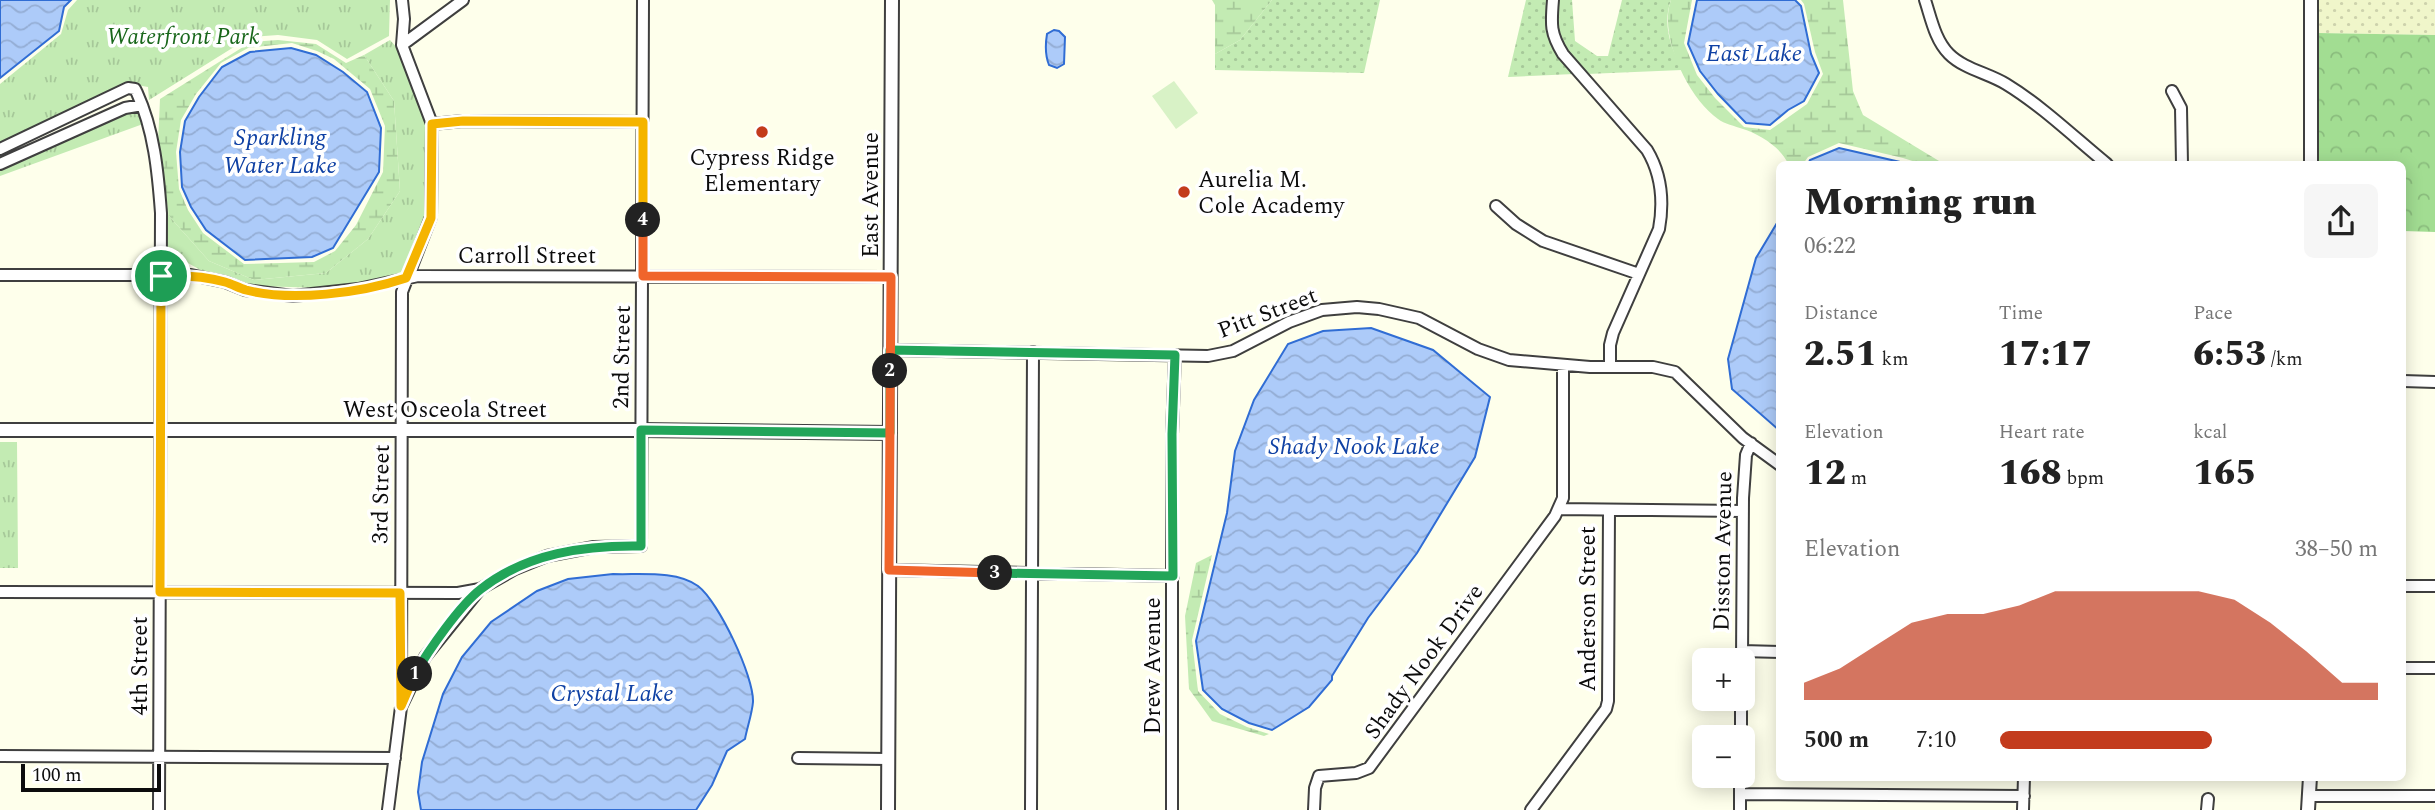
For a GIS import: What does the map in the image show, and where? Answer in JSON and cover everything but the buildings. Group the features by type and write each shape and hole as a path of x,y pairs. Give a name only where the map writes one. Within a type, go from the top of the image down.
{"street":[{"name":"3rd Street","path":"401,706 402,292 431,218 432,124 402,45 402,0"},
{"path":"402,45 463,0"},
{"name":"2nd Street","path":"480,589 515,569 547,556 594,547 641,546 643,0"},
{"name":"East Avenue","path":"888,810 892,0"},
{"path":"1925,0 1941,44 1956,61 2014,90 2103,161"},
{"path":"2311,0 2311,161"},
{"path":"1552,6 1552,32 1563,54 1647,150 1659,178 1662,200 1659,229 1613,333 1610,367"},
{"path":"0,149 128,88 135,89 142,105 125,108 0,164"},
{"path":"2172,91 2181,108 2182,161"},
{"name":"4th Street","path":"142,105 150,131 159,190 159,810"},
{"path":"432,124 463,121 643,122"},
{"path":"1496,206 1544,241 1639,274"},
{"name":"Carroll Street","path":"0,275 191,275 225,282 246,290 293,296 358,289 418,275 891,277"},
{"name":"Pitt Street","path":"890,350 1224,354 1309,314 1338,308 1379,309 1419,318 1498,357 1563,365 1653,367 1677,374 1751,443 1776,462"},
{"path":"1031,810 1033,352"},
{"name":"Drew Avenue","path":"1172,810 1172,434 1175,355"},
{"path":"1563,365 1563,498 1559,509 1743,511"},
{"path":"2406,381 2435,382"},
{"name":"West Osceola Street","path":"0,430 641,430 890,433"},
{"name":"Disston Avenue","path":"1742,648 1744,464 1751,443"},
{"name":"Shady Nook Drive","path":"1314,810 1315,788 1319,776 1356,773 1369,768 1559,509"},
{"name":"Anderson Street","path":"1531,810 1606,709 1609,510"},
{"path":"889,570 1173,576"},
{"path":"2406,586 2435,586"},
{"path":"0,592 458,593 480,589"},
{"path":"388,810 401,706 425,657 480,589"},
{"path":"1755,654 1776,652"},
{"path":"2406,667 2435,668"},
{"path":"0,756 395,758"},
{"path":"798,758 889,759"},
{"path":"2023,810 2024,781"},
{"path":"2308,810 2310,781"},
{"path":"1740,788 1740,810"},
{"path":"1740,794 2024,796"},
{"path":"2309,796 2435,796"}],"green space":[{"name":"Waterfront Park","path":"77,0 390,0 389,36 347,59 317,40 278,35 250,37 149,100 148,87 126,83 0,143 0,84 61,34 68,10"},
{"path":"1212,0 1272,0 1240,40 1215,54 1215,5"},
{"path":"1272,0 1380,0 1364,73 1215,70 1215,54 1240,40"},
{"path":"1526,0 1548,0 1547,23 1551,40 1559,56 1574,74 1508,77"},
{"path":"1558,0 1572,0 1575,41 1597,56 1608,56 1622,0 1671,0 1668,27 1671,44 1682,70 1587,74 1566,50 1556,30"},
{"path":"1671,0 1692,0 1684,43 1697,75 1744,127 1770,130 1807,104 1823,74 1801,0 1843,0 1853,91 1863,115 1939,161 1912,161 1839,143 1808,157 1805,161 1786,161 1781,152 1763,138 1720,121 1696,96 1678,65 1672,47 1668,14"},
{"path":"2317,0 2435,0 2435,35 2317,33"},
{"path":"2317,33 2435,35 2435,232 2406,231 2406,161 2318,161"},
{"path":"278,40 316,44 346,63 364,55 394,101 400,191 368,239 326,273 254,280 209,261 169,216 158,143 160,99 251,42","holes":["292,43 334,59 370,89 385,126 383,172 356,225 335,251 314,262 244,264 203,233 188,210 179,189 176,152 181,120 196,94 221,63 248,48"]},
{"path":"390,40 398,49 427,124 426,216 403,273 322,288 256,286 206,273 166,251 165,190 169,216 209,261 254,280 326,273 368,239 400,191 394,101 364,55"},
{"path":"1174,81 1198,113 1176,129 1152,96"},
{"path":"126,113 137,113 143,124 0,176 0,171"},
{"path":"0,442 17,442 18,568 0,568"},
{"path":"1212,555 1192,640 1198,691 1220,714 1269,734 1264,736 1212,721 1189,689 1185,616 1196,563"}],"water":[{"path":"0,0 71,0 64,7 59,31 0,78"},
{"name":"East Lake","path":"1697,0 1795,0 1801,6 1811,54 1819,73 1804,101 1770,125 1746,123 1700,71 1688,44"},
{"path":"1054,30 1065,37 1064,64 1057,68 1049,65 1046,50 1047,34"},
{"name":"Sparkling Water Lake","path":"291,48 316,55 367,92 381,128 379,172 333,248 312,257 245,260 206,230 182,187 180,152 185,121 222,67 250,52"},
{"path":"1839,148 1896,161 1810,161"},
{"path":"1776,225 1776,428 1732,389 1728,359 1756,258"},
{"name":"Shady Nook Lake","path":"1371,328 1433,350 1490,397 1475,457 1417,553 1368,618 1332,680 1309,707 1272,730 1249,723 1222,709 1203,690 1196,641 1227,513 1235,451 1254,400 1288,344 1323,331"},
{"name":"Crystal Lake","path":"613,574 668,575 698,586 716,607 725,623 748,676 753,702 745,739 727,751 712,785 696,810 421,810 418,792 422,762 443,694 462,657 491,622 537,591 568,579"}],"place":[{"name":"Cypress Ridge Elementary","path":"762,132"},
{"name":"Aurelia M. Cole Academy","path":"1184,192"}],"route":[{"path":"161,276 160,592 400,593 401,706 425,657 480,589 531,561 547,556 594,547 641,546 641,430 890,433 890,350 1175,355 1172,434 1173,576 889,570 890,433 890,350 891,277 643,276 643,122 463,121 432,124 431,218 406,278 394,282 293,296 246,290 225,282 191,275 161,276"}]}
